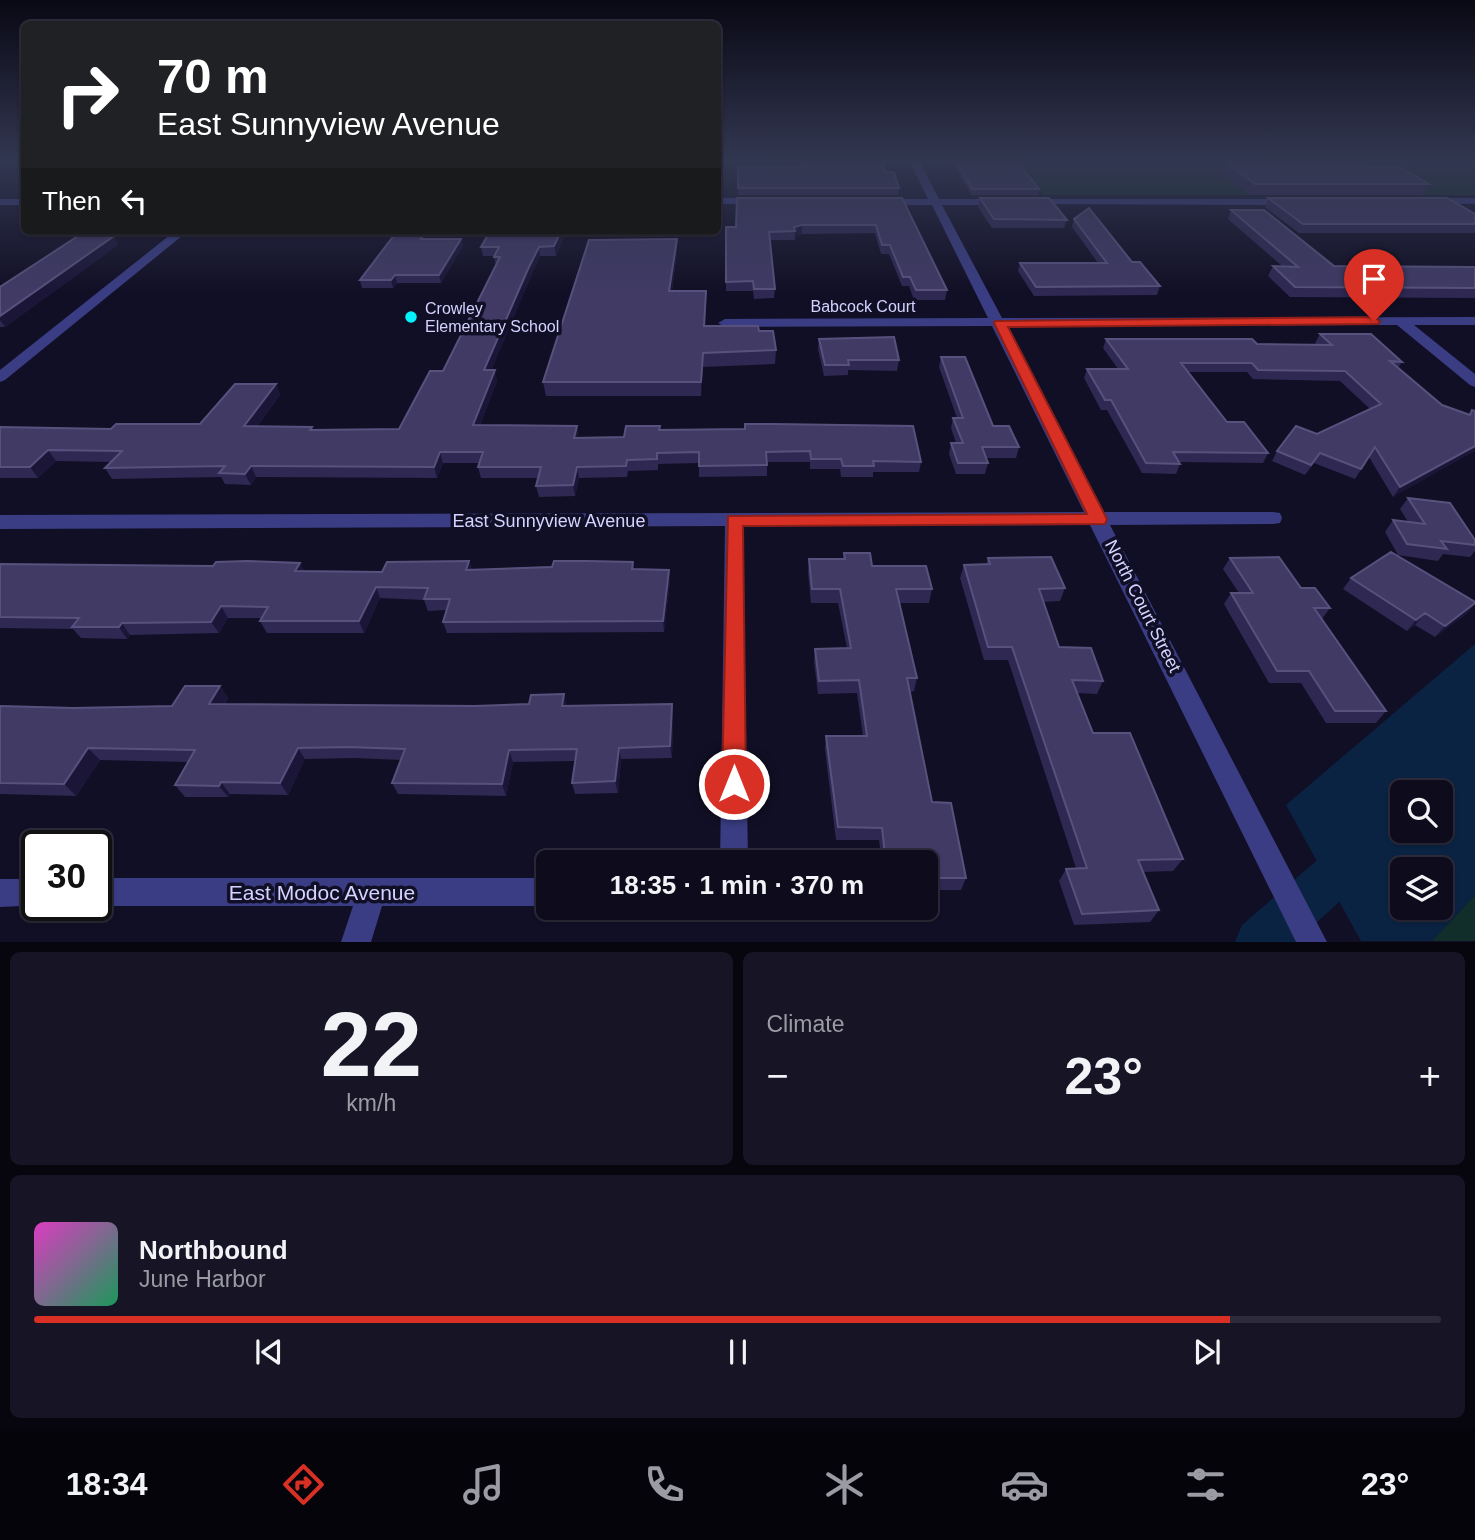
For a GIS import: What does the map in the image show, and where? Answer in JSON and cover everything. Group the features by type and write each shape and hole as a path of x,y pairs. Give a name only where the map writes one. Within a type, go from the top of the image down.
{"street":[{"name":"North Court Street","path":"937,204 1244,802 1312,942"},
{"path":"0,377 177,235"},
{"path":"1400,321 1475,382"},
{"name":"Babcock Court","path":"725,323 1475,321"},
{"name":"East Sunnyview Avenue","path":"0,522 1273,518"},
{"path":"734,521 734,850"},
{"name":"East Modoc Avenue","path":"112,892 536,892"},
{"path":"356,942 372,892"},
{"path":"0,893 21,893"}],"green space":[{"path":"1475,895 1475,941 1432,941"}],"water":[{"path":"1475,644 1475,895 1453,919 1453,857 1390,857 1390,920 1452,920 1432,941 1361,941 1286,805"}],"building":[{"path":"737,204 905,204 947,290 916,290 910,277 903,277 890,245 882,245 876,225 802,225 794,227 795,231 769,232 775,289 754,289 753,281 726,282 726,227 736,227"},
{"path":"984,204 1054,204 1067,220 994,219"},
{"path":"1276,204 1457,204 1475,214 1475,224 1303,224"},
{"path":"1089,208 1132,262 1140,262 1160,286 1036,287 1020,263 1107,263 1074,219"},
{"path":"1231,210 1264,210 1334,266 1475,267 1475,288 1295,287 1273,266 1298,267"},
{"path":"394,235 423,235 421,239 461,239 439,275 395,275 391,280 360,280"},
{"path":"488,235 559,235 554,246 539,247 528,269 484,370 495,370 473,425 577,426 574,438 624,437 626,426 660,426 659,430 745,429 745,424 913,426 921,462 873,461 874,466 843,466 841,459 811,459 810,451 766,452 767,465 699,466 699,452 657,453 657,459 627,460 626,466 577,467 573,485 536,486 541,467 478,467 483,452 440,452 434,467 251,466 245,474 219,473 225,466 105,468 122,451 48,450 30,467 0,467 0,427 111,429 116,424 200,424 235,384 276,384 244,426 312,427 310,430 399,429 430,371 443,371 500,257 494,257 499,247 481,247"},
{"path":"78,236 114,236 0,316 0,287"},
{"path":"677,239 669,291 706,291 704,326 758,326 759,331 773,331 776,350 703,353 701,382 543,382 589,240"},
{"path":"1320,334 1371,334 1402,362 1390,361 1442,405 1470,415 1472,410 1475,411 1475,446 1400,487 1375,447 1361,469 1320,453 1311,465 1277,451 1296,426 1317,434 1381,404 1345,371 1258,370 1252,363 1181,363 1227,422 1244,422 1268,453 1173,452 1180,464 1146,463 1111,400 1105,400 1087,369 1128,369 1106,339 1252,339 1257,344 1332,345"},
{"path":"894,337 899,360 848,360 849,365 825,365 819,339"},
{"path":"941,357 965,357 993,426 1009,426 1019,447 982,447 988,463 958,463 951,443 963,443 953,418 963,418"},
{"path":"1408,498 1450,503 1475,540 1475,545 1441,541 1447,549 1407,544 1393,520 1425,524"},
{"path":"1391,552 1475,603 1445,626 1425,613 1416,620 1351,578"},
{"path":"844,553 870,553 872,566 926,566 932,589 896,589 917,678 907,678 932,802 951,803 966,878 938,878 938,850 885,850 882,828 838,827 826,736 867,736 859,680 819,681 815,649 851,648 840,589 812,589 809,559 845,559"},
{"path":"1051,557 1065,588 1039,589 1059,647 1091,648 1103,681 1072,680 1093,733 1130,733 1183,859 1138,860 1159,910 1082,914 1066,869 1087,868 1012,647 988,647 964,565 990,564 988,558"},
{"path":"1279,557 1301,588 1315,588 1330,608 1314,608 1386,711 1335,711 1309,671 1277,671 1231,593 1253,593 1230,558"},
{"path":"469,561 466,570 552,567 554,561 587,561 633,562 632,569 669,570 663,621 443,622 450,599 424,599 428,588 376,587 359,621 260,621 268,607 221,606 211,622 122,623 119,627 72,627 79,618 0,617 0,564 213,566 216,562 300,563 295,571 382,572 387,562"},
{"path":"185,686 220,686 209,704 475,706 529,704 531,695 564,694 562,706 672,704 670,746 619,748 615,781 572,783 577,749 509,750 502,784 392,783 405,749 348,747 298,748 280,783 221,782 219,786 175,785 195,750 88,748 64,784 0,783 0,706 172,706"}],"waterway":[{"path":"1259,942 1352,860 1390,820"}],"place":[{"name":"Crowley Elementary School","path":"411,317"}],"route":[{"path":"734,784 734,521 1098,519 1000,323 1374,321"}]}
